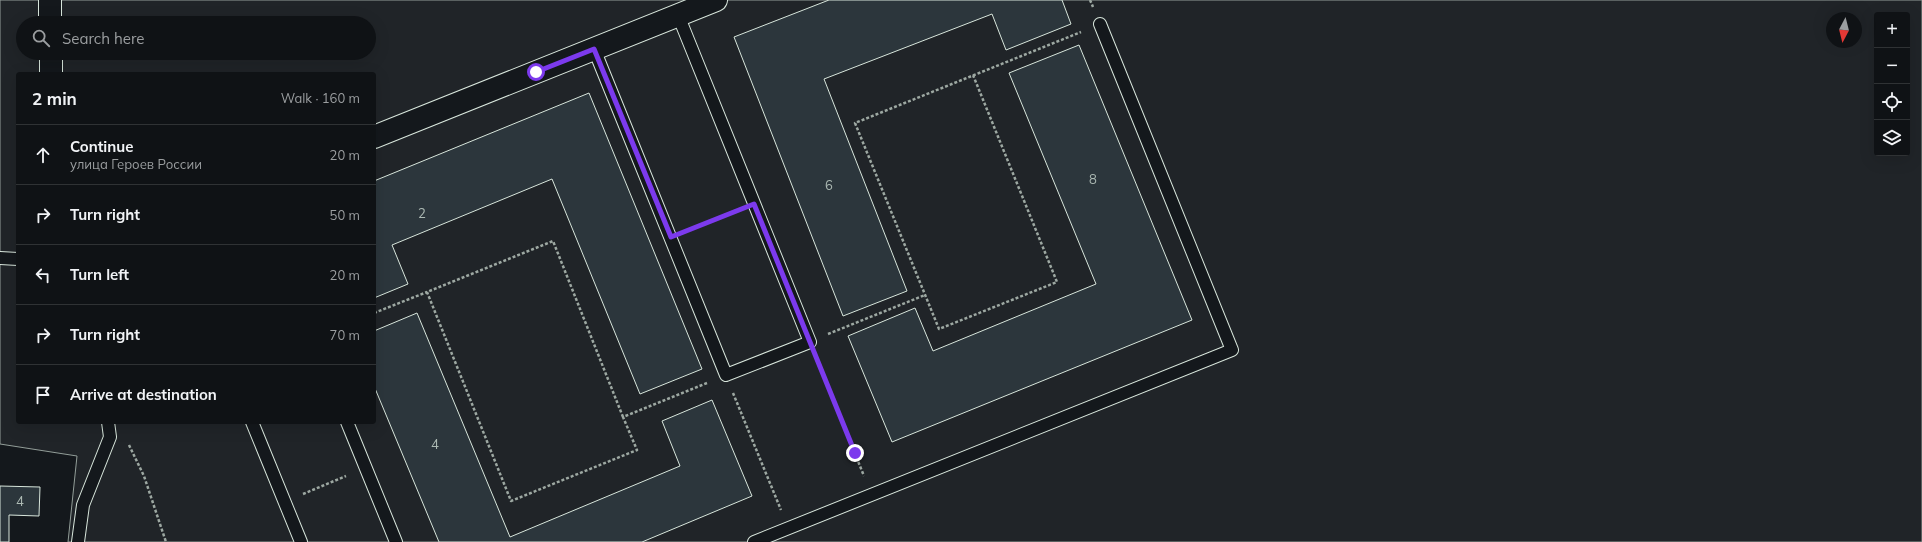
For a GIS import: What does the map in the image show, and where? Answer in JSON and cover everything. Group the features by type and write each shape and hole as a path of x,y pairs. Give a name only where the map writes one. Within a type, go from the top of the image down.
{"street":[{"path":"50,0 50,16"},
{"path":"376,136 716,0"},
{"path":"50,60 51,72"}],"lane":[{"path":"594,49 726,375 810,342 678,15"},
{"path":"754,542 1232,350 1100,24"},
{"path":"0,258 16,259"},
{"path":"78,542 83,505 110,437 108,424"},
{"path":"253,424 301,542"},
{"path":"348,424 396,542"}],"path":[{"path":"973,75 1057,282 939,329 855,122 1100,24"},
{"path":"671,237 754,204"},
{"path":"376,312 553,241 637,450 511,501 427,292"},
{"path":"872,495 810,342 925,295"},
{"path":"623,417 726,375 788,528"},
{"path":"128,442 144,476 166,542"},
{"path":"285,503 366,467"}],"shaded area":[{"path":"0,0 1922,0 1922,542 68,542 77,456 0,444"}],"building":[{"path":"829,0 1062,0 1071,24 1006,50 992,14 824,79 907,291 843,316 734,37"},
{"path":"1079,45 1192,320 892,442 848,336 915,308 933,351 1096,284 1009,73"},
{"path":"589,93 702,369 640,394 552,179 392,245 408,284 376,297 376,180"},
{"path":"417,313 510,537 680,466 662,421 712,400 752,496 642,542 439,542 376,391 376,330"},
{"path":"0,486 40,487 39,516 9,515 9,542 0,542"}],"route":[{"path":"536,72 594,49 671,237 754,204 855,453"}]}
